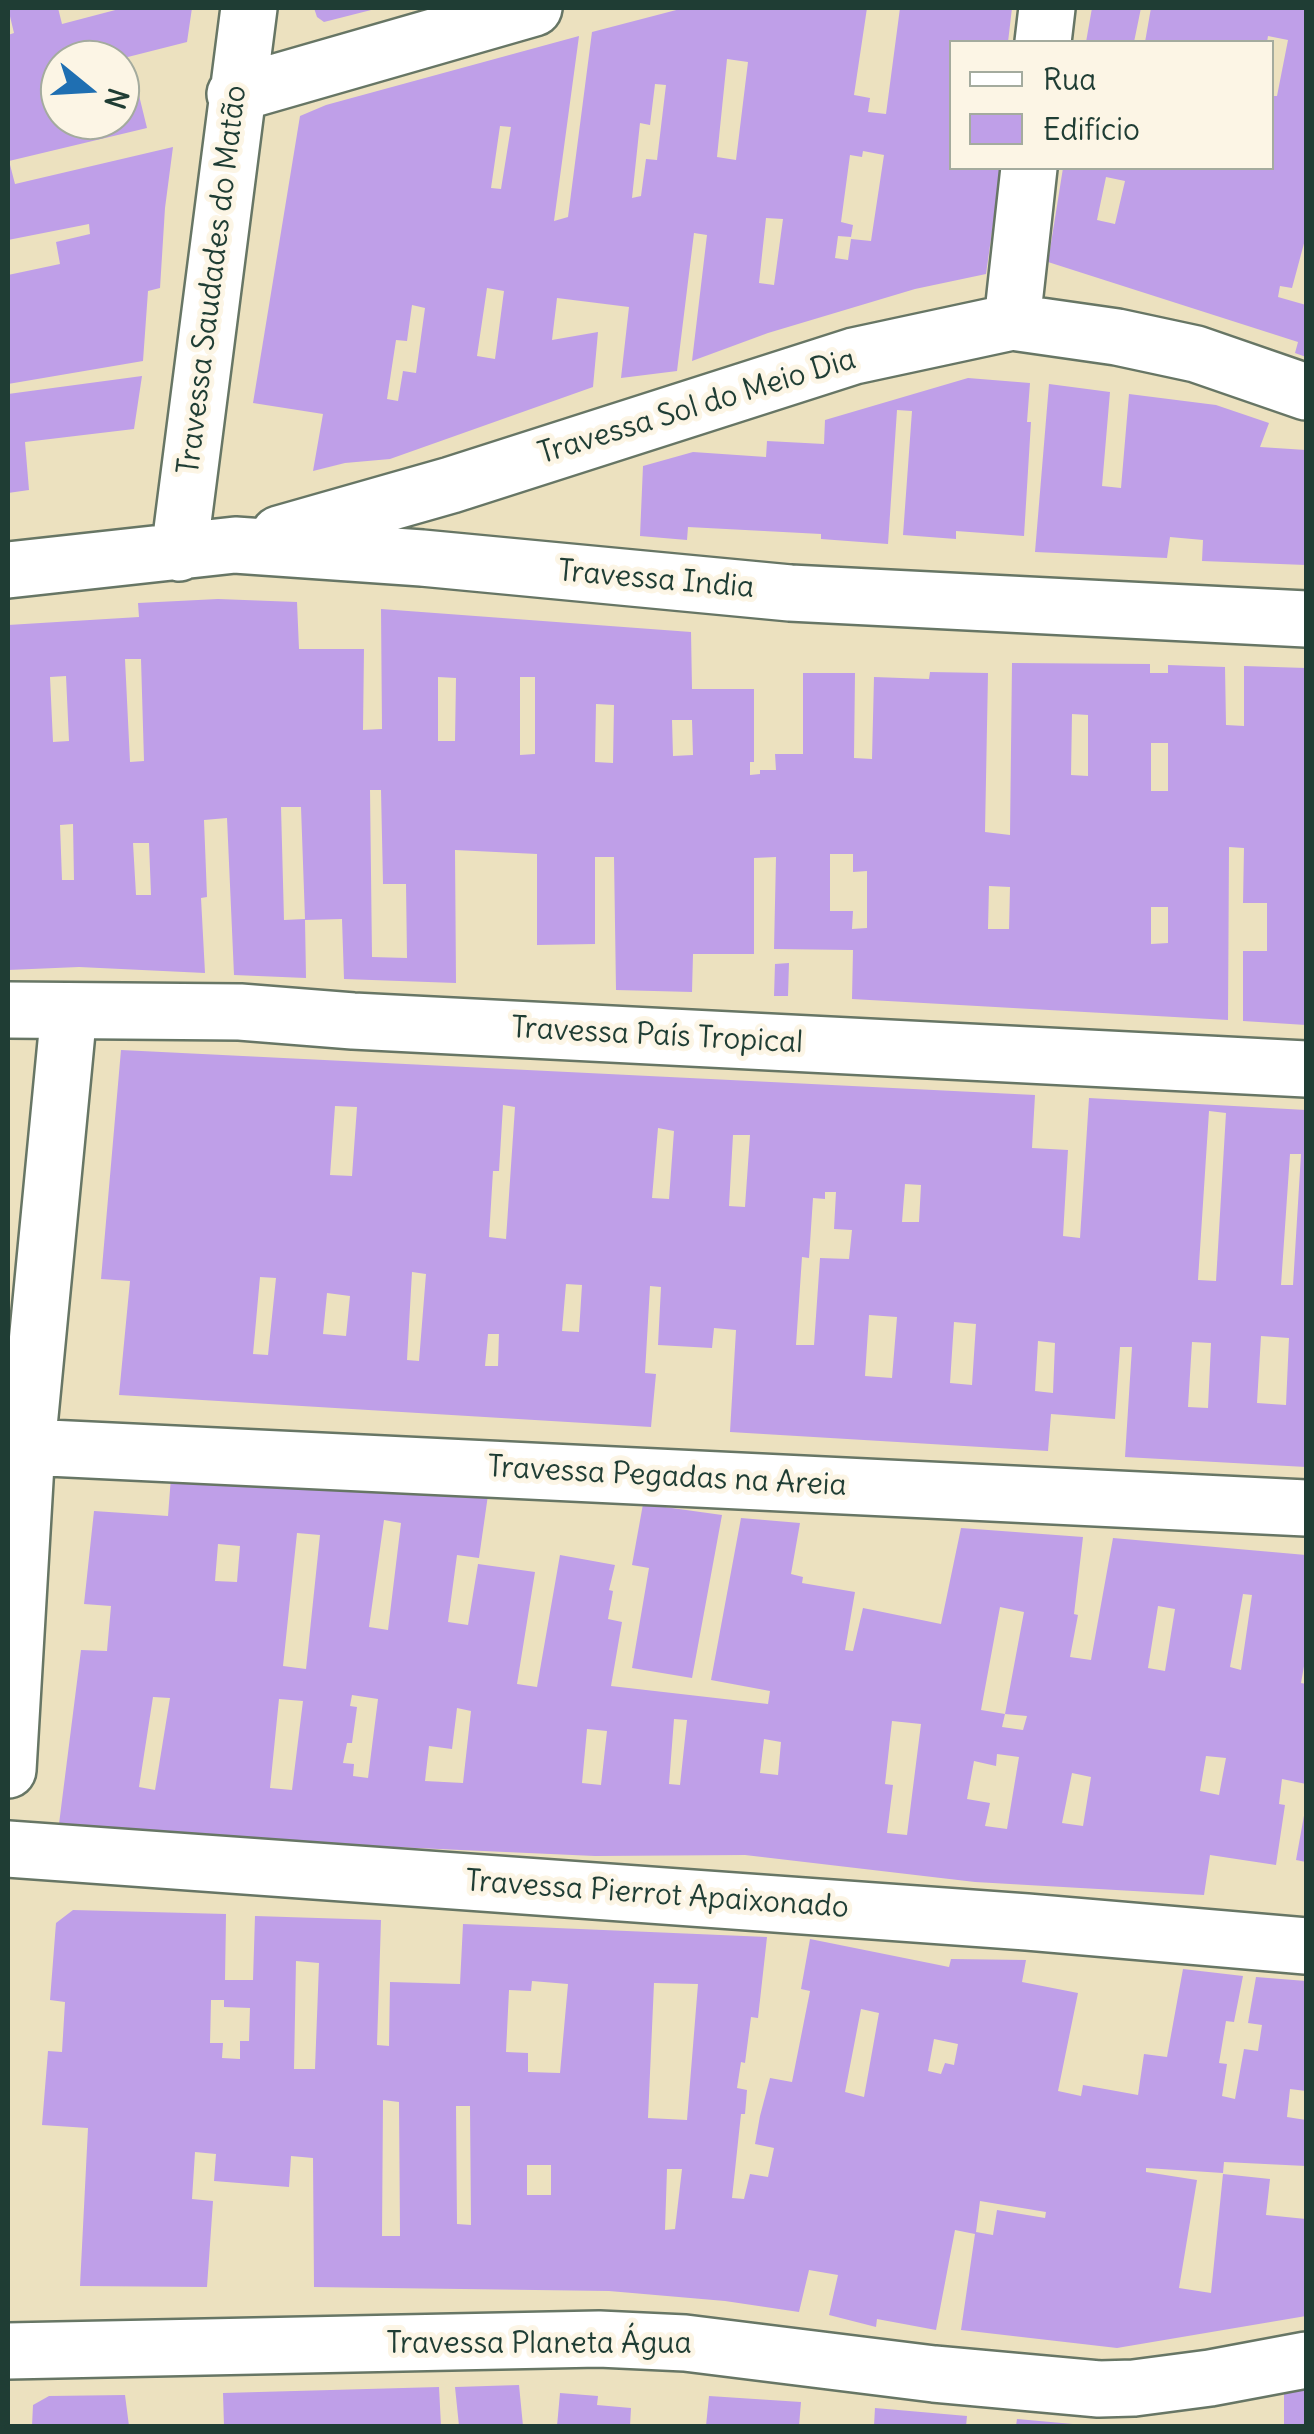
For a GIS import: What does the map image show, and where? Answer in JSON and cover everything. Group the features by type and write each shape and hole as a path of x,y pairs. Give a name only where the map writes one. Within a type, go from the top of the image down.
{"street":[{"name":"Travessa Saudades do Matão","path":"179,553 248,8"},
{"path":"235,94 534,8"},
{"path":"1043,40 1047,8"},
{"path":"1029,170 1012,322 1117,337 1196,354 1306,392"},
{"name":"Travessa Sol do Meio Dia","path":"236,545 451,486 854,356 1012,322"},
{"name":"Travessa India","path":"8,570 236,545 422,558 790,593 1306,618"},
{"name":"Travessa País Tropical","path":"8,1010 240,1012 353,1021 1306,1068"},
{"path":"8,1770 27,1447 69,1011"},
{"name":"Travessa Pegadas na Areia","path":"27,1447 1306,1508"},
{"name":"Travessa Pierrot Apaixonado","path":"8,1849 1306,1946"},
{"name":"Travessa Planeta Água","path":"8,2351 685,2342 934,2374 1098,2388 1134,2388 1210,2378 1306,2360"}],"building":[{"path":"8,8 58,8 62,24 123,8 192,8 187,42 140,54 140,40 40,40 40,140 97,140 9,161 15,184 173,147 160,288 148,291 143,361 8,384 8,275 60,264 56,242 90,234 89,224 8,240 8,35 14,33"},
{"path":"314,8 379,8 324,22"},
{"path":"684,8 867,8 854,95 870,98 868,112 886,114 900,8 1012,8 1008,40 949,40 949,170 1001,170 986,274 915,289 768,333 692,361 707,235 694,233 677,371 621,378 629,307 557,298 552,340 598,332 593,387 390,459 313,471 323,414 253,403 300,116 326,105 579,36 554,221 568,217 592,32","holes":["727,59 748,62 736,160 717,157","655,84 666,85 657,160 646,159 641,196 632,198 640,123 650,125","500,126 511,127 501,189 491,188","863,151 884,155 871,241 851,239 848,260 835,258 838,236 851,237 853,225 841,222 850,155 862,157","766,218 783,219 774,285 759,283","487,288 504,291 495,359 477,356","412,305 425,308 416,373 403,371 398,401 387,399 396,340 407,341"]},
{"path":"1092,8 1141,8 1134,40 1086,40"},
{"path":"1151,8 1306,8 1306,236 1292,288 1280,286 1278,297 1306,305 1306,357 1295,353 1298,342 1048,262 1063,170 1274,170 1274,96 1288,40 1268,36 1267,40 1145,40","holes":["1106,177 1125,181 1115,224 1097,220"]},
{"path":"140,99 147,128 140,130"},
{"path":"142,376 134,429 25,442 29,490 8,493 8,394"},
{"path":"968,378 1030,383 1024,536 956,531 956,539 903,535 912,411 897,410 888,544 821,539 821,534 688,527 687,540 640,536 643,466 693,452 766,457 767,441 824,444 825,420"},
{"path":"1049,384 1110,392 1102,486 1121,488 1129,394 1216,405 1269,423 1260,447 1306,450 1306,565 1202,561 1203,540 1170,537 1167,558 1035,552"},
{"path":"218,599 297,602 299,649 364,649 363,730 382,729 381,609 691,632 692,689 754,689 754,762 750,762 750,775 760,774 760,770 776,770 775,754 803,754 803,673 855,673 854,758 872,759 874,677 929,679 930,672 988,673 985,832 1010,835 1012,663 1150,664 1150,673 1168,673 1168,665 1225,667 1226,725 1244,726 1244,666 1306,668 1306,1025 1243,1021 1243,951 1267,951 1267,903 1243,903 1244,848 1229,847 1228,1020 852,999 853,950 774,949 776,857 754,858 754,954 693,954 692,992 616,990 614,857 595,857 595,944 537,945 537,854 455,850 456,983 344,979 342,919 305,920 306,978 234,975 227,818 204,820 207,897 201,898 205,973 79,967 8,970 8,625 139,617 138,603","holes":["125,659 141,659 144,761 130,762","66,676 69,741 53,742 50,677","438,677 456,678 455,741 438,741","520,677 535,677 535,754 520,755","596,704 614,705 613,763 595,762","1072,714 1088,715 1088,776 1071,775","672,720 692,720 693,755 673,756","1151,743 1168,743 1168,791 1151,791","370,790 381,790 383,884 406,884 407,958 372,957","281,807 301,807 305,919 284,920","73,824 74,880 62,880 60,825","133,843 149,843 151,895 136,895","830,854 853,854 853,872 867,871 867,928 852,929 853,911 830,911","989,886 1010,887 1009,929 988,929","1151,907 1168,907 1168,943 1151,944"]},
{"path":"789,963 788,996 774,996 775,964"},
{"path":"121,1050 1035,1095 1032,1148 1068,1150 1063,1236 1080,1238 1089,1098 1306,1110 1306,1467 1125,1457 1132,1347 1120,1347 1115,1419 1051,1414 1048,1451 730,1432 736,1330 714,1328 712,1348 658,1345 661,1287 650,1286 645,1373 656,1374 651,1427 119,1395 130,1281 101,1279","holes":["503,1105 515,1107 506,1239 489,1237 493,1171 499,1171","335,1106 357,1107 352,1176 330,1175","1209,1111 1226,1113 1216,1281 1198,1280","658,1128 674,1131 669,1199 652,1198","733,1135 750,1135 745,1207 729,1206","1290,1154 1301,1154 1293,1285 1281,1285","905,1184 921,1185 919,1222 902,1222","825,1192 836,1192 834,1229 852,1230 849,1259 820,1258 814,1345 796,1345 802,1257 809,1258 813,1198 825,1199","412,1272 426,1274 419,1361 407,1360","260,1277 276,1278 268,1355 253,1354","566,1284 582,1285 579,1332 562,1331","327,1293 350,1296 346,1336 323,1334","869,1315 897,1317 892,1378 865,1376","954,1322 976,1324 972,1385 950,1383","488,1334 499,1334 498,1366 485,1366","1261,1336 1289,1338 1286,1405 1257,1403","1038,1341 1055,1343 1053,1393 1035,1391","1192,1342 1211,1343 1208,1408 1188,1407"]},
{"path":"171,1477 488,1495 479,1558 457,1555 448,1622 468,1625 478,1564 535,1572 517,1684 537,1687 560,1555 615,1565 608,1619 622,1622 611,1686 768,1704 770,1691 711,1680 741,1518 800,1523 791,1574 803,1577 802,1583 855,1592 845,1650 853,1651 863,1608 941,1624 961,1528 1083,1537 1074,1614 1078,1615 1070,1657 1091,1660 1113,1538 1306,1555 1306,1655 1301,1683 1306,1684 1306,1784 1282,1779 1279,1804 1285,1805 1276,1865 1210,1855 1204,1895 975,1882 745,1855 595,1856 58,1832 81,1650 107,1651 111,1606 84,1604 94,1511 168,1516","holes":["384,1520 401,1523 388,1630 369,1627","297,1533 320,1535 306,1669 283,1666","218,1544 240,1546 237,1582 215,1581","1243,1594 1252,1595 1241,1670 1230,1667","1158,1606 1175,1609 1165,1671 1148,1668","1000,1607 1024,1612 1005,1714 981,1710","352,1695 378,1699 368,1778 353,1776 354,1764 343,1763 347,1743 352,1743 357,1707 350,1706","153,1697 170,1698 155,1790 139,1787","279,1699 303,1701 292,1790 270,1788","457,1708 471,1711 463,1783 425,1781 429,1746 452,1749","1005,1714 1027,1716 1023,1730 1002,1727","674,1719 687,1720 680,1785 669,1784","892,1721 921,1724 907,1835 887,1833 893,1785 885,1784","587,1729 607,1731 601,1785 582,1783","764,1739 781,1742 778,1775 760,1773","997,1754 1019,1757 1007,1829 985,1826 990,1803 967,1799 974,1761 996,1766","1206,1756 1226,1758 1219,1795 1200,1791","1072,1773 1091,1777 1083,1826 1062,1823"]},
{"path":"643,1504 722,1515 692,1678 632,1668 649,1568 632,1565"},
{"path":"1306,1810 1306,1862 1296,1860"},
{"path":"73,1910 226,1914 225,1980 253,1980 255,1916 381,1920 377,2045 389,2046 390,1982 460,1984 463,1924 767,1937 758,2018 751,2017 745,2063 741,2062 737,2088 747,2090 732,2198 744,2199 750,2174 768,2177 774,2148 755,2144 770,2078 792,2082 810,1991 801,1989 810,1939 949,1967 951,1959 1026,1960 1022,1982 1078,1993 1058,2091 1081,2096 1083,2085 1138,2095 1144,2054 1167,2057 1183,1969 1243,1976 1234,2022 1226,2021 1219,2063 1227,2064 1222,2096 1235,2099 1244,2049 1258,2051 1262,2025 1248,2023 1256,1977 1306,1981 1306,2091 1290,2089 1287,2117 1306,2120 1306,2166 1224,2162 1223,2173 1146,2168 1146,2172 1197,2180 1179,2288 1211,2293 1223,2174 1270,2179 1266,2215 1306,2219 1306,2316 1117,2348 961,2330 975,2234 955,2230 936,2330 877,2319 876,2327 829,2315 838,2275 809,2270 799,2312 609,2291 314,2287 313,2158 291,2156 289,2187 214,2181 216,2154 195,2152 192,2199 213,2201 207,2287 80,2286 88,2128 42,2125 48,2051 62,2052 65,2002 50,2000 56,1923","holes":["296,1961 319,1963 315,2069 294,2069","532,1981 568,1984 560,2073 528,2072 528,2053 506,2052 509,1990 531,1991","654,1983 698,1984 687,2120 648,2118","211,2000 224,2000 224,2007 250,2008 249,2041 240,2041 240,2059 222,2058 223,2043 210,2043","861,2009 879,2013 864,2097 845,2092","934,2039 958,2044 954,2065 945,2063 941,2074 928,2071","383,2100 399,2102 400,2236 382,2236","456,2106 470,2106 471,2225 457,2224","527,2165 551,2165 551,2195 527,2195","667,2169 682,2169 675,2229 665,2230","980,2201 1046,2212 1045,2218 997,2210 993,2235 976,2232"]},
{"path":"519,2385 523,2426 459,2426 455,2387"},
{"path":"439,2387 441,2426 224,2426 223,2393"},
{"path":"1306,2388 1306,2426 1284,2426 1284,2392"},
{"path":"560,2393 598,2396 597,2405 631,2408 630,2426 557,2426"},
{"path":"125,2395 129,2426 32,2426 33,2405 49,2396"},
{"path":"709,2396 801,2402 799,2426 706,2426"},
{"path":"875,2408 967,2416 966,2426 874,2426"},
{"path":"1017,2419 1073,2424 1016,2426"}]}
